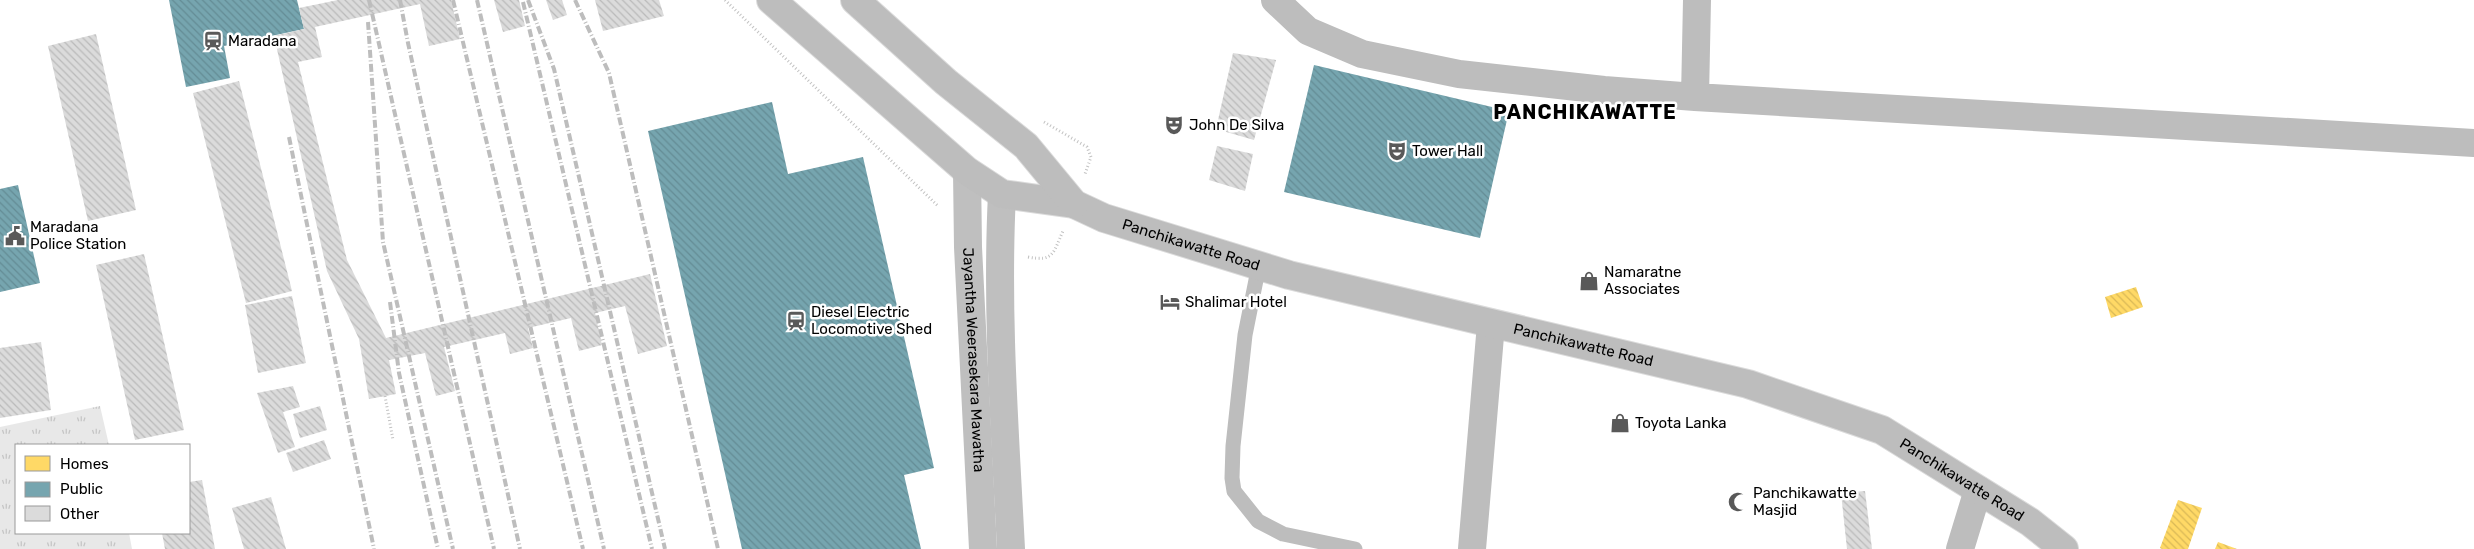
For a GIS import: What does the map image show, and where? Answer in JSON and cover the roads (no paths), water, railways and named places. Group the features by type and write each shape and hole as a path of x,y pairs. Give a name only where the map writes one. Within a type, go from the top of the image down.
{"main road":[{"name":"Panchikawatte Road","path":"771,0 967,171 1002,194 1074,204 1104,218 1289,275 1748,384 1882,430 2030,522 2064,549"},
{"name":"Panchikawatte Road","path":"855,0 946,82 1026,146 1074,204"},
{"path":"1275,0 1308,31 1362,54 1459,74 1604,90 1695,97 2474,143"},
{"path":"1695,97 1697,0"},
{"name":"Jayantha Weerasekara Mawatha","path":"967,171 969,256 983,549"},
{"name":"Jayantha Weerasekara Mawatha","path":"1002,194 999,252 1011,549"},
{"path":"1472,549 1491,324"},
{"path":"1960,549 1978,490"}],"lane":[{"path":"1258,265 1245,335 1234,437 1232,478 1234,491 1258,521 1283,534 1355,549"}],"railway":[{"path":"369,0 494,549"},
{"path":"400,0 520,549"},
{"path":"453,0 583,549"},
{"path":"477,0 604,549"},
{"path":"528,0 554,69 665,549"},
{"path":"575,0 609,73 718,549"},
{"path":"523,2 652,549"},
{"path":"368,22 383,242 453,549"},
{"path":"289,137 374,549"},
{"path":"390,302 399,373 438,549"}],"place":[{"name":"Maradana","path":"213,41"},
{"name":"John De Silva","path":"1174,125"},
{"name":"Tower Hall","path":"1397,151"},
{"name":"Maradana Police Station","path":"15,236"},
{"name":"Namaratne Associates","path":"1589,281"},
{"name":"Shalimar Hotel","path":"1170,302"},
{"name":"Diesel Electric Locomotive Shed","path":"796,321"},
{"name":"Toyota Lanka","path":"1620,423"},
{"name":"Panchikawatte Masjid","path":"1738,502"}],"district":[{"name":"PANCHIKAWATTE","path":"1585,112"}]}
